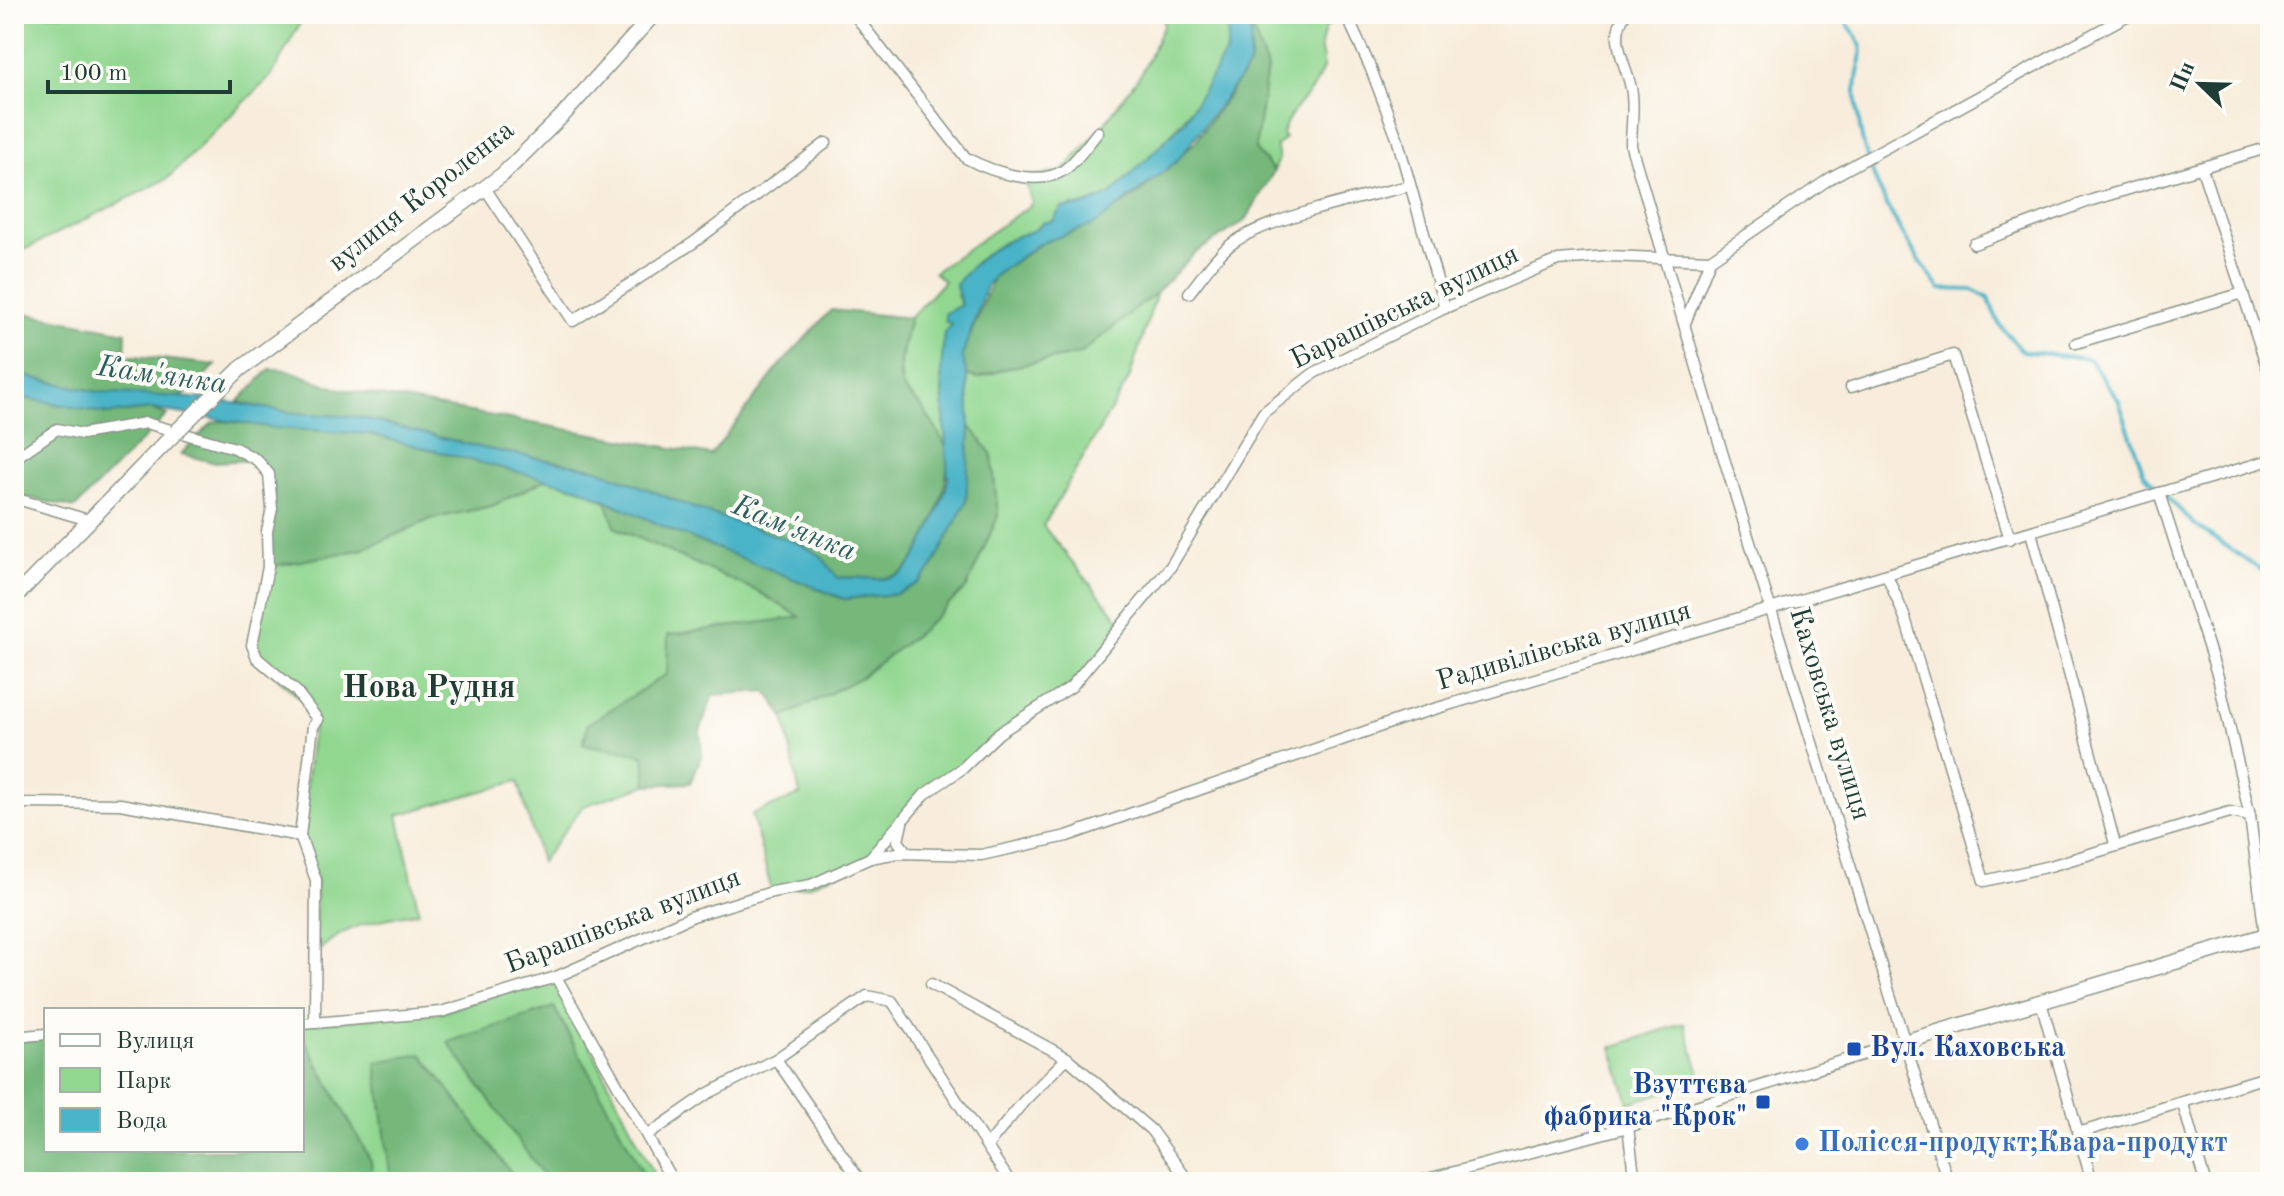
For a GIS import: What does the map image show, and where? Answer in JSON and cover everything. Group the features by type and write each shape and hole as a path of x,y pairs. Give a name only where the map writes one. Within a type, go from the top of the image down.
{"street":[{"name":"вулиця Короленка","path":"14,598 240,369 485,188 564,114 654,14"},
{"path":"854,14 966,158 986,169 1024,177 1062,172 1098,132"},
{"path":"1346,14 1397,138 1445,308"},
{"name":"Каховська вулиця","path":"1625,14 1617,31 1620,57 1632,93 1631,146 1948,1182"},
{"path":"1685,323 1710,260 1832,177 2130,14"},
{"path":"485,188 573,321 693,243 826,143"},
{"path":"1974,244 2092,200 2270,147"},
{"path":"2202,169 2270,376"},
{"path":"1189,293 1232,243 1250,233 1358,198 1409,186"},
{"name":"Барашівська вулиця","path":"304,1024 441,1012 556,977 693,916 772,892 811,885 870,858 925,794 963,768 999,733 1071,687 1171,566 1263,413 1314,373 1445,308 1558,260 1608,256 1710,260"},
{"path":"2076,343 2243,293"},
{"path":"1851,387 1953,355 2010,539"},
{"path":"14,459 57,429 82,434 146,423 235,448 257,460 269,474 272,509 267,531 268,567 252,645 257,658 296,691 318,720 313,726 300,836 316,880 315,1023"},
{"name":"Радивілівська вулиця","path":"870,858 907,853 981,855 1067,836 1404,718 2270,460"},
{"path":"1416,1182 1628,1127 2268,934 2250,816 2218,677 2159,493"},
{"path":"14,498 88,520"},
{"path":"2031,532 2115,844"},
{"path":"1887,575 1905,618 1984,881 2050,866 2230,812 2250,816"},
{"path":"14,798 24,803 132,806 229,826 300,836"},
{"path":"903,819 898,841 907,853"},
{"path":"556,977 673,1182"},
{"path":"931,984 1067,1058 1151,1130 1189,1182"},
{"path":"648,1135 707,1094 776,1059 867,996 879,996 892,1001 1010,1182"},
{"path":"2041,1002 2092,1182"},
{"path":"14,1037 44,1034"},
{"path":"987,1146 1025,1100 1067,1058"},
{"path":"776,1059 861,1182"},
{"path":"2078,1133 2270,1076"},
{"path":"2183,1104 2205,1182"},
{"path":"1628,1127 1635,1182"}],"green space":[{"path":"14,14 305,14 272,75 167,179 14,255"},
{"path":"1160,14 1209,14 1228,30 1227,46 1218,68 1203,93 1162,145 1121,186 1098,201 1071,206 1053,222 1042,223 1030,233 988,252 975,265 957,295 961,305 951,311 951,330 944,333 941,373 946,448 922,407 902,387 900,364 910,318 944,281 934,272 1032,204 1024,177 1062,172 1098,132 1143,71 1164,24"},
{"path":"1237,14 1331,14 1331,24 1327,25 1321,44 1323,68 1314,86 1285,125 1282,135 1285,138 1276,146 1279,159 1274,171 1255,150 1267,68"},
{"path":"1249,20 1267,68 1255,150 1274,171 1246,220 1194,254 1157,292 1080,354 1011,367 978,378 967,375 962,356 994,276 1040,244 1113,211 1138,194 1195,142 1249,66 1251,47 1242,21"},
{"path":"1157,292 1129,379 1043,526 1123,624 1071,687 999,733 925,794 870,858 811,885 772,892 752,814 800,795 784,717 861,677 922,630 967,587 992,455 970,426 967,375 978,378 1011,367 1080,354"},
{"path":"831,310 910,318 900,361 902,385 922,408 945,445 946,475 928,535 909,566 892,577 838,578 820,555 798,543 691,507 598,469 487,449 396,427 266,409 238,402 270,369 288,370 336,388 711,455 778,368"},
{"path":"14,311 126,332 125,355 216,365 177,399 98,392 14,374"},
{"path":"14,396 109,414 151,409 167,415 75,508 14,495"},
{"path":"221,421 369,434 547,479 492,506 431,519 363,549 268,567 268,474 257,460 212,462 181,454 212,423"},
{"path":"970,426 992,455 998,516 967,587 922,630 861,677 784,717 766,691 713,695 700,731 702,755 690,783 647,785 644,755 583,744 588,724 667,674 668,635 800,617 759,592 616,528 606,501 843,599 896,594 932,568 966,502"},
{"path":"547,479 580,488 606,501 616,528 759,592 801,618 716,628 667,674 588,724 584,744 644,755 647,785 583,806 541,862 518,781 398,815 419,912 349,930 315,955 316,880 300,836 313,726 309,707 274,674 252,645 268,567 363,549 431,519 492,506"},
{"path":"556,977 658,1182 14,1182 14,1041 44,1039 44,1152 304,1152 304,1024 441,1012"},
{"path":"554,1007 648,1182 548,1182 448,1042"},
{"path":"1684,1023 1702,1080 1629,1103 1612,1047"},
{"path":"44,1039 44,1152 304,1152 304,1039 371,1161 373,1182 14,1182 14,1041"},
{"path":"422,1054 518,1182 391,1182 376,1062"}],"water":[{"path":"1209,14 1238,14 1251,32 1249,66 1176,162 1095,224 1039,244 994,276 986,287 962,356 967,375 970,426 966,502 932,568 917,584 896,594 844,599 673,531 580,488 369,434 275,428 151,409 109,414 14,396 14,374 98,392 211,399 294,413 358,417 487,449 598,469 691,507 798,543 820,555 838,578 893,577 907,568 922,545 948,479 941,373 944,333 952,324 945,321 945,313 961,305 956,285 990,251 1033,231 1042,223 1053,221 1061,208 1083,206 1110,195 1184,122 1227,51 1228,30"}],"waterway":[{"path":"1844,14 1844,20 1861,49 1856,93 1862,140 1870,166 1900,230 1940,289 1973,290 1988,298 1999,324 2022,351 2089,359 2118,399 2144,474 2195,525 2270,576"}],"place":[{"name":"Вул. Каховська","path":"1854,1049"},
{"name":"Взуттєва фабрика \"Крок\"","path":"1763,1102"},
{"name":"Полісся-продукт;Квара-продукт","path":"1802,1144"}],"district":[{"name":"Нова Рудня","path":"429,689"}],"water label":[{"name":"Кам'янка","path":"162,376"},
{"name":"Кам'янка","path":"794,529"}]}
